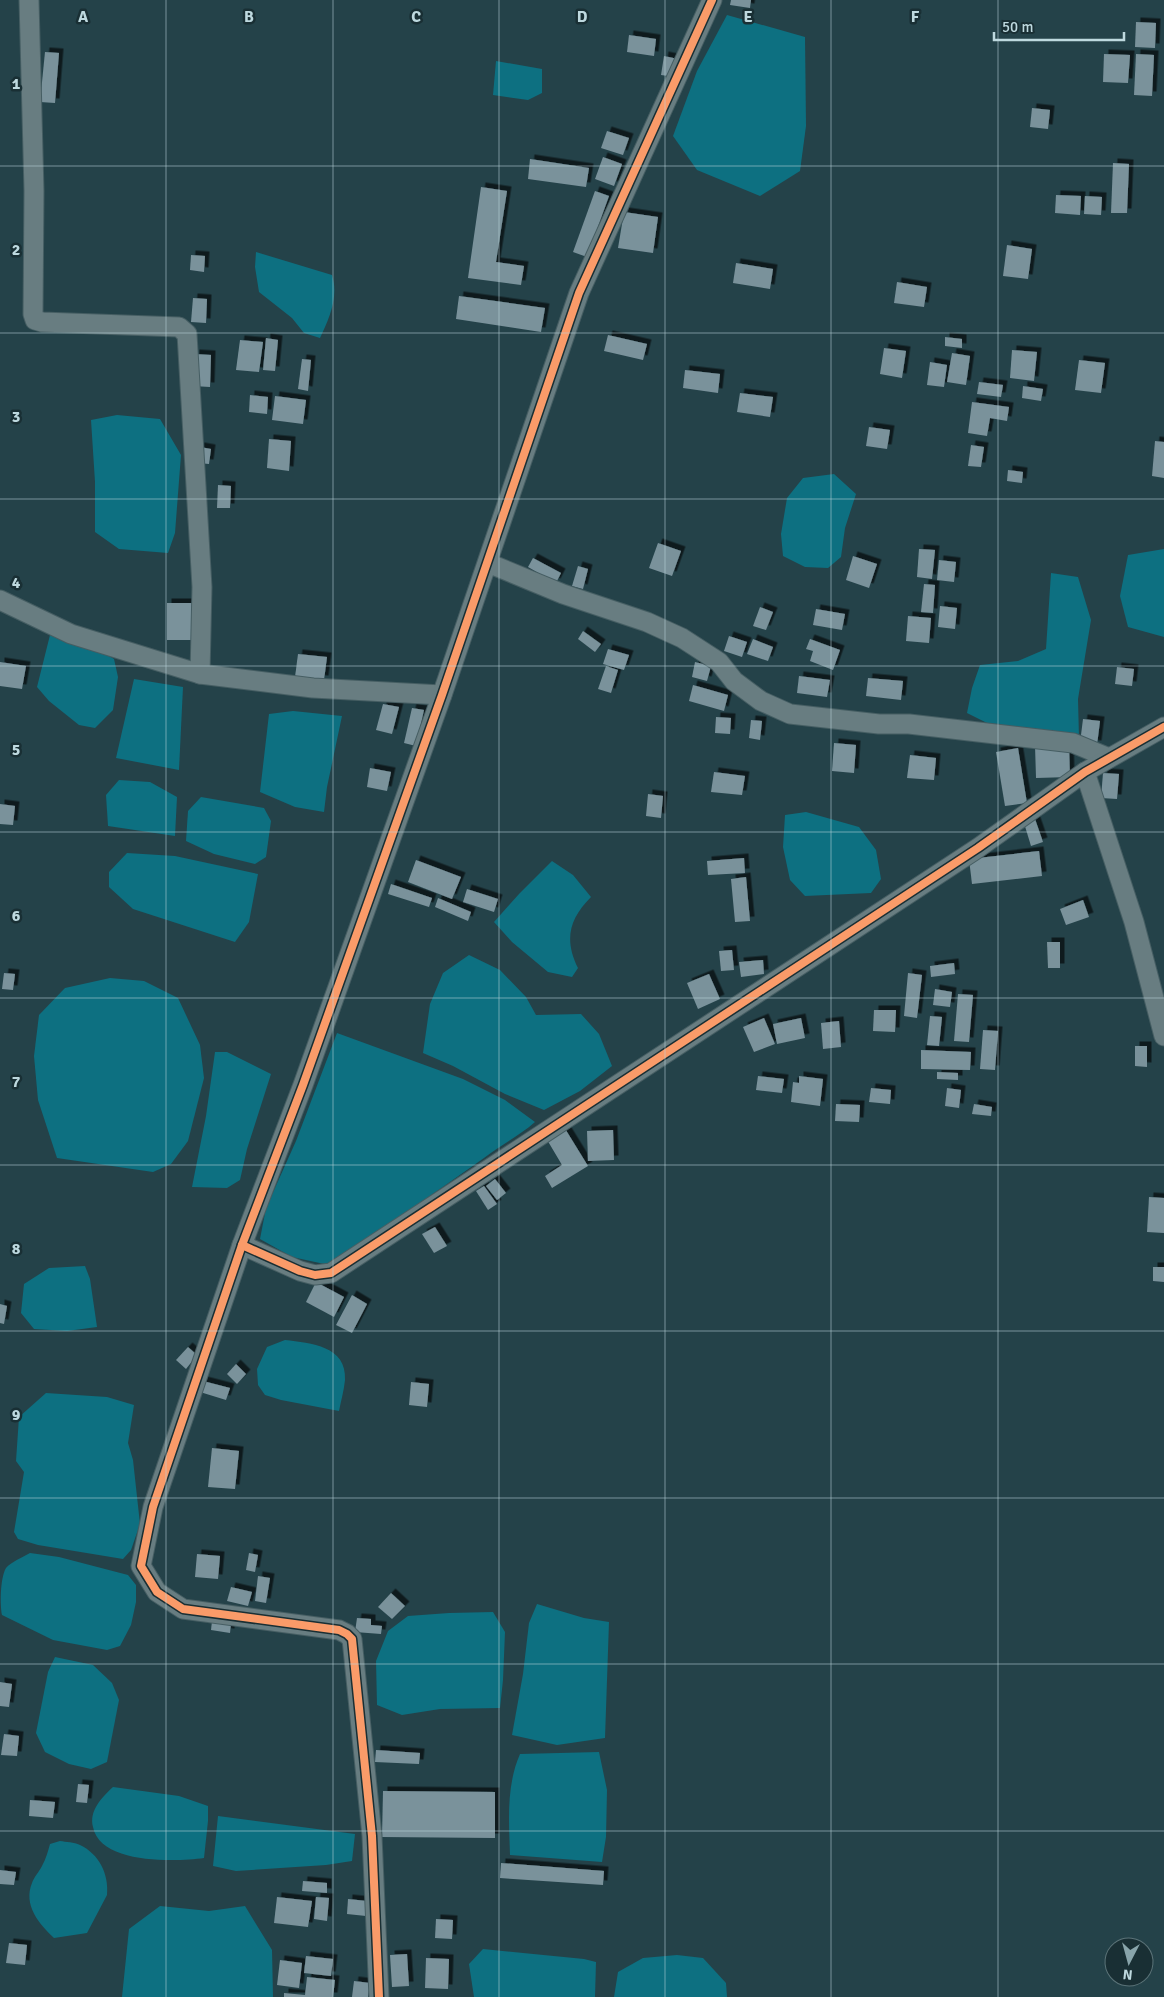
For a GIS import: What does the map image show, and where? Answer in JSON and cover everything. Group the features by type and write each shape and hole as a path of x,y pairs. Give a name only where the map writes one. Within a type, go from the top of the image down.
{"street":[{"path":"29,0 34,191 33,314 35,320 42,322 179,327 187,334 202,587 200,674"},
{"path":"379,1997 372,1836 352,1639 339,1630 183,1609 157,1592 141,1566 153,1508 242,1245 303,1085 442,695 578,293 712,0"},
{"path":"488,563 563,594 647,622 682,638 719,662 734,680 762,701 790,714 870,723 909,724 1073,743 1109,758"},
{"path":"0,600 71,634 200,674 313,688 442,695"},
{"path":"242,1245 300,1271 316,1275 331,1273 970,854 1085,772 1164,727"},
{"path":"1085,772 1134,922 1164,1036"}],"water":[{"path":"727,15 805,37 806,126 800,171 760,196 697,170 673,136 697,71"},
{"path":"496,61 542,69 542,93 528,100 493,95"},
{"path":"256,252 332,275 334,300 330,316 320,338 304,333 292,318 259,292 255,267"},
{"path":"117,415 160,419 181,455 175,533 168,553 119,549 95,532 95,482 91,420"},
{"path":"834,474 856,494 845,528 841,557 828,568 805,567 783,556 781,534 787,498 803,478"},
{"path":"1164,549 1164,637 1128,627 1120,596 1128,555"},
{"path":"1051,573 1078,577 1091,620 1078,699 1079,738 999,729 967,713 972,688 980,665 1018,661 1046,649"},
{"path":"50,635 93,646 114,659 118,677 113,710 95,728 79,725 49,701 37,687"},
{"path":"134,679 183,687 179,770 116,758"},
{"path":"293,711 342,716 327,787 324,812 295,807 260,792 269,714"},
{"path":"119,780 150,782 177,797 175,836 108,826 106,795"},
{"path":"201,797 264,808 271,821 266,857 255,864 214,854 186,841 188,811"},
{"path":"806,812 859,827 876,850 881,879 871,893 805,896 790,880 783,847 785,815"},
{"path":"127,853 175,856 258,874 249,922 235,942 133,909 109,887 109,872"},
{"path":"552,861 573,875 591,897 578,913 571,930 571,948 578,968 572,977 548,972 512,942 494,922"},
{"path":"469,955 500,970 526,997 536,1015 581,1014 599,1034 612,1066 580,1091 544,1110 505,1094 453,1066 423,1053 430,1004 443,973"},
{"path":"110,978 144,981 178,998 200,1045 204,1078 188,1141 171,1164 153,1172 57,1158 38,1100 34,1056 39,1015 65,988"},
{"path":"337,1033 463,1079 505,1100 535,1122 329,1265 292,1257 260,1239 266,1208 296,1141"},
{"path":"215,1052 227,1052 271,1074 247,1149 240,1180 227,1188 192,1187 206,1116"},
{"path":"85,1266 90,1279 97,1327 67,1331 34,1329 21,1313 24,1284 49,1268"},
{"path":"285,1340 326,1348 340,1360 344,1369 345,1380 339,1411 281,1400 265,1395 258,1385 257,1369 267,1347"},
{"path":"46,1393 107,1397 134,1405 128,1443 133,1460 140,1524 131,1550 123,1559 38,1545 18,1539 14,1532 24,1472 16,1461 19,1417"},
{"path":"30,1553 59,1557 128,1575 136,1585 136,1602 131,1625 120,1646 107,1650 53,1640 2,1615 1,1598 4,1572 14,1562"},
{"path":"537,1604 584,1618 609,1622 605,1738 557,1745 512,1735 523,1674 529,1623"},
{"path":"493,1612 505,1632 500,1708 440,1709 402,1715 377,1705 376,1661 388,1631 408,1616"},
{"path":"55,1657 93,1665 112,1683 119,1700 107,1762 91,1769 69,1764 45,1752 36,1733 48,1672"},
{"path":"599,1752 607,1790 606,1837 602,1862 510,1855 510,1791 520,1754"},
{"path":"113,1787 179,1796 208,1806 204,1858 158,1860 123,1854 109,1848 99,1839 92,1821 97,1805"},
{"path":"218,1816 355,1834 352,1861 326,1865 236,1871 213,1866"},
{"path":"60,1841 80,1845 93,1854 104,1872 107,1895 87,1933 54,1938 34,1914 31,1906 30,1891 33,1881 45,1861 50,1844"},
{"path":"160,1906 209,1911 245,1906 272,1950 273,1997 122,1997 129,1929"},
{"path":"483,1949 584,1959 596,1962 595,1997 474,1997 469,1964"},
{"path":"677,1955 703,1958 726,1983 727,1997 614,1997 618,1972 643,1958"}],"building":[{"path":"731,0 751,0 750,8 730,5"},
{"path":"1136,22 1156,23 1155,48 1135,47"},
{"path":"629,35 656,39 654,56 627,52"},
{"path":"45,52 59,53 55,103 40,102"},
{"path":"1104,54 1130,55 1128,83 1103,82"},
{"path":"1136,54 1154,55 1152,96 1134,95"},
{"path":"664,56 678,59 675,77 661,75"},
{"path":"1032,108 1050,110 1048,129 1030,127"},
{"path":"607,131 629,138 623,155 601,148"},
{"path":"603,157 622,164 614,186 595,179"},
{"path":"530,159 589,168 586,187 528,179"},
{"path":"1113,163 1129,164 1127,213 1111,213"},
{"path":"481,187 507,191 496,262 524,266 521,285 468,278"},
{"path":"595,191 609,196 587,257 573,252"},
{"path":"1056,195 1081,196 1080,215 1055,213"},
{"path":"1085,196 1102,197 1101,215 1084,214"},
{"path":"624,212 658,217 653,253 618,248"},
{"path":"1007,245 1032,249 1028,279 1003,276"},
{"path":"191,255 205,256 204,272 190,270"},
{"path":"736,263 773,269 770,289 733,283"},
{"path":"897,282 927,287 924,307 894,303"},
{"path":"459,296 545,308 541,332 456,319"},
{"path":"193,298 207,299 206,323 191,322"},
{"path":"608,335 647,344 643,360 604,351"},
{"path":"945,337 962,339 962,348 945,346"},
{"path":"266,338 278,340 275,371 263,370"},
{"path":"240,340 263,342 259,372 236,370"},
{"path":"884,348 906,351 902,378 880,374"},
{"path":"1012,350 1037,352 1034,381 1010,378"},
{"path":"952,353 970,356 966,385 947,382"},
{"path":"195,354 211,355 210,387 193,386"},
{"path":"302,359 311,360 308,391 298,389"},
{"path":"1079,360 1105,363 1101,393 1075,390"},
{"path":"930,362 947,365 944,387 927,385"},
{"path":"685,370 720,374 718,393 683,388"},
{"path":"979,382 1003,385 1001,397 977,394"},
{"path":"1023,386 1043,389 1041,401 1022,398"},
{"path":"740,393 773,397 770,417 737,412"},
{"path":"250,395 268,397 267,414 249,412"},
{"path":"275,396 306,400 303,424 272,420"},
{"path":"972,402 1009,407 1007,421 990,418 987,436 968,433"},
{"path":"869,427 890,430 887,449 866,446"},
{"path":"269,439 291,441 289,471 267,468"},
{"path":"1155,441 1164,442 1164,478 1152,476"},
{"path":"971,445 984,447 981,467 968,466"},
{"path":"200,447 211,449 209,464 198,463"},
{"path":"1008,470 1023,472 1022,483 1007,481"},
{"path":"218,485 231,486 230,508 217,508"},
{"path":"658,543 681,551 672,576 649,568"},
{"path":"919,549 935,550 932,579 917,577"},
{"path":"853,556 877,564 869,588 846,580"},
{"path":"533,558 561,573 556,583 528,567"},
{"path":"939,560 956,562 954,582 937,580"},
{"path":"578,566 588,569 583,589 572,586"},
{"path":"924,584 935,585 933,613 921,612"},
{"path":"167,603 195,603 195,640 167,640"},
{"path":"940,606 957,608 955,629 938,627"},
{"path":"760,607 773,612 766,630 753,626"},
{"path":"816,609 845,614 842,630 813,625"},
{"path":"908,616 931,618 929,643 906,641"},
{"path":"583,631 601,644 595,652 578,639"},
{"path":"729,636 747,642 742,657 724,651"},
{"path":"753,639 773,647 768,661 747,654"},
{"path":"810,639 840,650 833,670 810,661 813,651 806,649"},
{"path":"608,649 629,655 624,670 603,664"},
{"path":"298,654 327,657 324,680 295,677"},
{"path":"0,662 26,666 22,689 0,686"},
{"path":"695,662 711,666 707,681 692,677"},
{"path":"606,666 618,670 611,693 598,689"},
{"path":"1117,667 1134,669 1132,686 1115,684"},
{"path":"799,676 830,680 827,697 797,693"},
{"path":"868,678 903,681 901,700 866,696"},
{"path":"693,685 728,695 724,711 689,701"},
{"path":"383,704 399,707 392,734 376,730"},
{"path":"412,708 424,710 416,746 404,743"},
{"path":"716,717 731,718 730,734 715,733"},
{"path":"1083,719 1100,721 1097,745 1080,743"},
{"path":"751,720 762,721 760,740 749,738"},
{"path":"834,743 856,745 854,773 832,771"},
{"path":"1069,745 1070,777 1036,778 1035,746"},
{"path":"1018,748 1027,803 1005,806 996,752"},
{"path":"910,755 936,758 934,780 907,778"},
{"path":"370,768 391,772 387,791 367,787"},
{"path":"714,772 745,776 742,795 711,792"},
{"path":"1103,773 1119,774 1117,799 1101,798"},
{"path":"648,794 663,796 661,818 646,816"},
{"path":"0,804 15,806 13,825 0,824"},
{"path":"1035,819 1043,842 1031,846 1024,823"},
{"path":"1039,851 1042,876 972,884 969,859"},
{"path":"744,858 745,873 708,875 707,861"},
{"path":"416,860 461,877 452,899 408,882"},
{"path":"746,877 750,921 735,922 731,879"},
{"path":"391,884 432,898 429,907 388,894"},
{"path":"467,889 498,899 494,912 463,902"},
{"path":"438,898 471,912 468,921 435,907"},
{"path":"1083,900 1089,917 1066,925 1060,909"},
{"path":"1047,942 1060,942 1060,968 1048,968"},
{"path":"732,950 734,970 721,971 719,951"},
{"path":"763,960 764,974 741,977 739,962"},
{"path":"954,963 955,974 931,977 930,966"},
{"path":"4,973 15,974 13,990 2,989"},
{"path":"908,973 922,975 917,1018 904,1016"},
{"path":"709,974 720,999 698,1009 687,983"},
{"path":"935,989 952,992 950,1007 933,1005"},
{"path":"958,994 973,995 969,1042 954,1041"},
{"path":"874,1010 896,1010 895,1032 873,1031"},
{"path":"930,1016 942,1017 939,1046 927,1045"},
{"path":"764,1018 775,1044 754,1052 743,1027"},
{"path":"801,1018 805,1038 777,1044 773,1024"},
{"path":"839,1021 841,1047 823,1049 821,1023"},
{"path":"983,1030 998,1031 995,1070 980,1069"},
{"path":"1135,1046 1147,1046 1147,1067 1135,1066"},
{"path":"921,1050 971,1052 970,1070 921,1069"},
{"path":"937,1072 958,1073 958,1080 937,1079"},
{"path":"758,1076 784,1079 782,1093 756,1090"},
{"path":"799,1076 823,1079 820,1106 791,1102 793,1082 799,1083"},
{"path":"871,1088 891,1090 890,1104 869,1102"},
{"path":"947,1088 961,1090 959,1108 945,1106"},
{"path":"836,1104 860,1105 859,1122 835,1121"},
{"path":"974,1104 992,1107 991,1116 972,1114"},
{"path":"564,1127 588,1166 552,1188 545,1176 562,1165 546,1138"},
{"path":"613,1130 614,1160 588,1161 587,1131"},
{"path":"495,1179 506,1193 497,1200 486,1186"},
{"path":"484,1186 497,1204 488,1210 476,1191"},
{"path":"1149,1197 1164,1198 1164,1233 1147,1232"},
{"path":"435,1227 447,1246 434,1253 422,1234"},
{"path":"1153,1267 1164,1267 1164,1282 1153,1281"},
{"path":"316,1282 344,1297 334,1317 306,1302"},
{"path":"352,1295 367,1304 352,1333 336,1325"},
{"path":"0,1304 7,1306 4,1324 0,1323"},
{"path":"188,1347 197,1355 186,1369 176,1360"},
{"path":"236,1364 246,1374 237,1384 227,1374"},
{"path":"203,1381 230,1388 226,1400 200,1392"},
{"path":"411,1382 429,1384 427,1407 409,1405"},
{"path":"212,1448 239,1451 235,1489 208,1487"},
{"path":"249,1553 258,1555 255,1572 246,1570"},
{"path":"197,1554 220,1556 218,1579 195,1577"},
{"path":"258,1576 270,1578 266,1603 255,1601"},
{"path":"231,1587 252,1592 248,1606 227,1601"},
{"path":"391,1593 405,1606 392,1619 378,1607"},
{"path":"357,1618 371,1619 371,1625 382,1626 381,1634 355,1632"},
{"path":"212,1621 231,1624 230,1633 211,1630"},
{"path":"0,1682 12,1684 9,1707 0,1706"},
{"path":"4,1734 19,1736 17,1756 1,1755"},
{"path":"376,1750 420,1753 419,1764 375,1762"},
{"path":"78,1784 89,1785 87,1803 76,1802"},
{"path":"383,1791 495,1792 495,1838 382,1837"},
{"path":"30,1800 55,1802 53,1818 29,1816"},
{"path":"501,1863 604,1871 603,1885 500,1878"},
{"path":"0,1870 16,1872 14,1885 0,1884"},
{"path":"303,1881 327,1883 327,1893 302,1891"},
{"path":"277,1897 312,1901 308,1927 274,1923"},
{"path":"316,1897 329,1898 327,1921 314,1919"},
{"path":"348,1899 367,1901 366,1916 347,1914"},
{"path":"436,1919 453,1920 452,1939 435,1938"},
{"path":"9,1943 27,1945 25,1965 6,1963"},
{"path":"407,1954 409,1986 392,1987 390,1955"},
{"path":"306,1956 333,1959 331,1976 304,1973"},
{"path":"426,1958 449,1959 448,1989 425,1988"},
{"path":"280,1960 302,1963 299,1988 277,1985"},
{"path":"307,1977 335,1980 333,1997 284,1997 284,1993 305,1995"},
{"path":"354,1981 370,1983 368,1997 352,1997"}],"cycle path":[{"path":"379,1997 372,1836 352,1639 339,1630 183,1609 157,1592 141,1566 153,1507 242,1245 303,1085 442,695 579,293 712,0"},
{"path":"242,1245 300,1271 315,1275 331,1273 978,848 1085,772 1164,727"}]}
